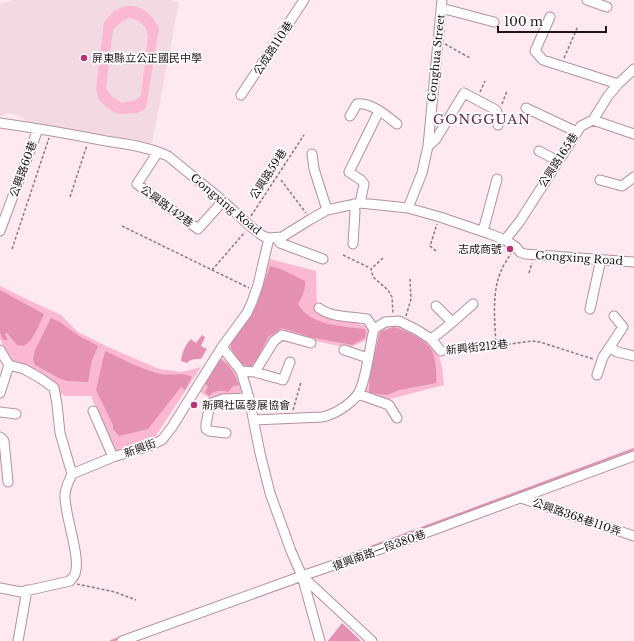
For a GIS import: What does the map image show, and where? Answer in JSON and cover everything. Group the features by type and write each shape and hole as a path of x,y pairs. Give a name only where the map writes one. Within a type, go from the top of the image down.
{"street":[{"name":"公成路110巷","path":"241,95 304,0"},
{"path":"587,0 607,7"},
{"path":"442,4 494,22"},
{"name":"Gonghua Street","path":"408,208 422,173 428,146 442,4"},
{"path":"550,17 535,51 543,60 618,84"},
{"name":"公興路165巷","path":"505,240 520,221 581,126 593,120 608,96 634,69"},
{"path":"428,146 436,139 464,93 496,110 498,115 498,124"},
{"path":"350,116 357,104 361,103 380,111 397,124"},
{"path":"526,108 577,132"},
{"path":"353,244 355,212 364,184 361,180 349,172 380,111"},
{"path":"593,120 634,134"},
{"name":"Gongxing Road","path":"0,123 146,148 168,156 263,236 273,238 290,232 327,210 357,204 408,208 440,217 483,231 505,240 516,247 520,252 534,255 634,262"},
{"name":"公興路60巷","path":"0,231 38,129"},
{"path":"539,151 558,161"},
{"name":"公興路142巷","path":"158,152 137,184 198,229 223,201"},
{"path":"312,154 314,170 327,210"},
{"path":"600,180 622,186 634,177"},
{"path":"483,231 497,179"},
{"path":"273,238 280,243 323,259"},
{"name":"新興街","path":"72,474 162,440 172,427 222,347 247,313 256,291 273,238"},
{"path":"590,309 601,260"},
{"path":"431,339 446,329 473,304"},
{"path":"436,306 452,322"},
{"path":"319,308 339,315 367,319 374,329"},
{"path":"597,375 601,361 623,327 614,316"},
{"path":"254,420 331,416 344,407 358,394 364,379 374,329 385,322 394,321"},
{"name":"新興街212巷","path":"394,321 399,321 417,330 431,339 441,351"},
{"path":"255,372 274,341 282,335 311,344"},
{"path":"222,347 242,371 270,493 291,551 302,576 320,641"},
{"path":"610,347 616,352 634,356"},
{"path":"0,350 9,365 40,378 54,388 60,433 72,474 65,494 66,512 76,553 74,577 70,581 21,592 0,588"},
{"path":"344,350 368,358"},
{"path":"242,371 255,372 283,380 290,362"},
{"path":"0,393 9,365"},
{"path":"358,394 389,404 397,418"},
{"path":"226,433 208,431 206,429 210,404 223,399 249,398"},
{"path":"93,411 113,458"},
{"path":"0,412 16,414"},
{"path":"0,437 4,441 8,482"},
{"name":"復興南路一段380巷","path":"122,641 361,556 634,456"},
{"name":"公興路368巷110弄","path":"520,498 634,536"},
{"path":"302,576 372,641"},
{"path":"18,641 27,590"}],"path":[{"path":"561,65 578,26"},
{"path":"438,40 470,58"},
{"path":"476,100 485,81"},
{"path":"496,110 502,104 507,91"},
{"path":"12,249 52,131"},
{"name":"公興路59巷","path":"212,271 248,224 304,135"},
{"path":"70,198 89,138"},
{"path":"281,180 311,219"},
{"path":"436,251 430,246 440,217"},
{"path":"122,226 212,271 256,291"},
{"path":"496,346 494,313 497,283 501,270 516,247"},
{"path":"343,255 371,269 373,277 388,290 392,297 394,321"},
{"path":"529,273 534,255"},
{"path":"371,269 384,258"},
{"path":"404,323 411,299 410,279"},
{"name":"新興街212巷","path":"441,351 532,341 540,342 601,361"},
{"path":"290,417 301,382"},
{"path":"70,581 83,586 115,592 136,600"}],"shaded area":[{"name":"屏東縣立公正國民中學","path":"13,0 169,0 179,2 152,143 28,122 20,116 8,113 0,116 0,4"},
{"path":"126,6 137,7 146,11 159,27 146,108 138,113 118,114 106,107 99,100 96,89 104,22 115,10","holes":["131,18 141,23 145,27 148,37 141,95 136,100 122,103 112,97 106,88 113,30 122,21"]},
{"path":"270,259 316,271 317,311 370,327 367,340 349,348 316,341 283,330 270,340 252,370 243,367 230,350 230,343 255,308"},
{"path":"270,266 281,269 305,281 304,290 298,304 310,317 337,326 365,329 365,338 352,345 310,337 282,328 268,337 251,367 242,364 231,348 231,343 255,309"},
{"path":"0,286 61,315 78,332 159,369 182,372 201,367 155,437 113,451 91,396 65,396 43,386 12,364 0,339"},
{"path":"0,290 44,314 31,340 24,346 17,345 7,333 5,334 8,340 3,340 0,333"},
{"path":"51,318 98,346 92,360 88,382 67,381 35,365 33,359 35,350"},
{"path":"386,325 400,325 418,333 437,348 442,367 444,385 386,400 365,393 376,332"},
{"path":"394,327 414,335 424,341 431,349 435,361 436,383 399,390 387,395 369,393 370,374 380,332"},
{"path":"202,335 205,337 201,346 207,349 201,359 191,360 187,363 181,361 184,349 189,341 191,339 196,343"},
{"path":"105,351 154,372 192,377 185,390 181,387 148,429 119,436 113,429 113,425 96,390"},
{"path":"222,358 232,367 235,372 245,403 215,406 213,400 198,391 216,361"},
{"path":"220,360 229,366 239,385 233,386 228,392 218,391 209,396 205,393 208,386 205,384"},
{"path":"342,623 361,641 328,641"}],"waterway":[{"path":"349,555 634,449"},
{"path":"111,641 120,638"}],"place":[{"name":"屏東縣立公正國民中學","path":"84,58"},
{"name":"志成商號","path":"510,249"},
{"name":"新興社區發展協會","path":"194,405"}],"district":[{"name":"GONGGUAN","path":"482,119"}]}
